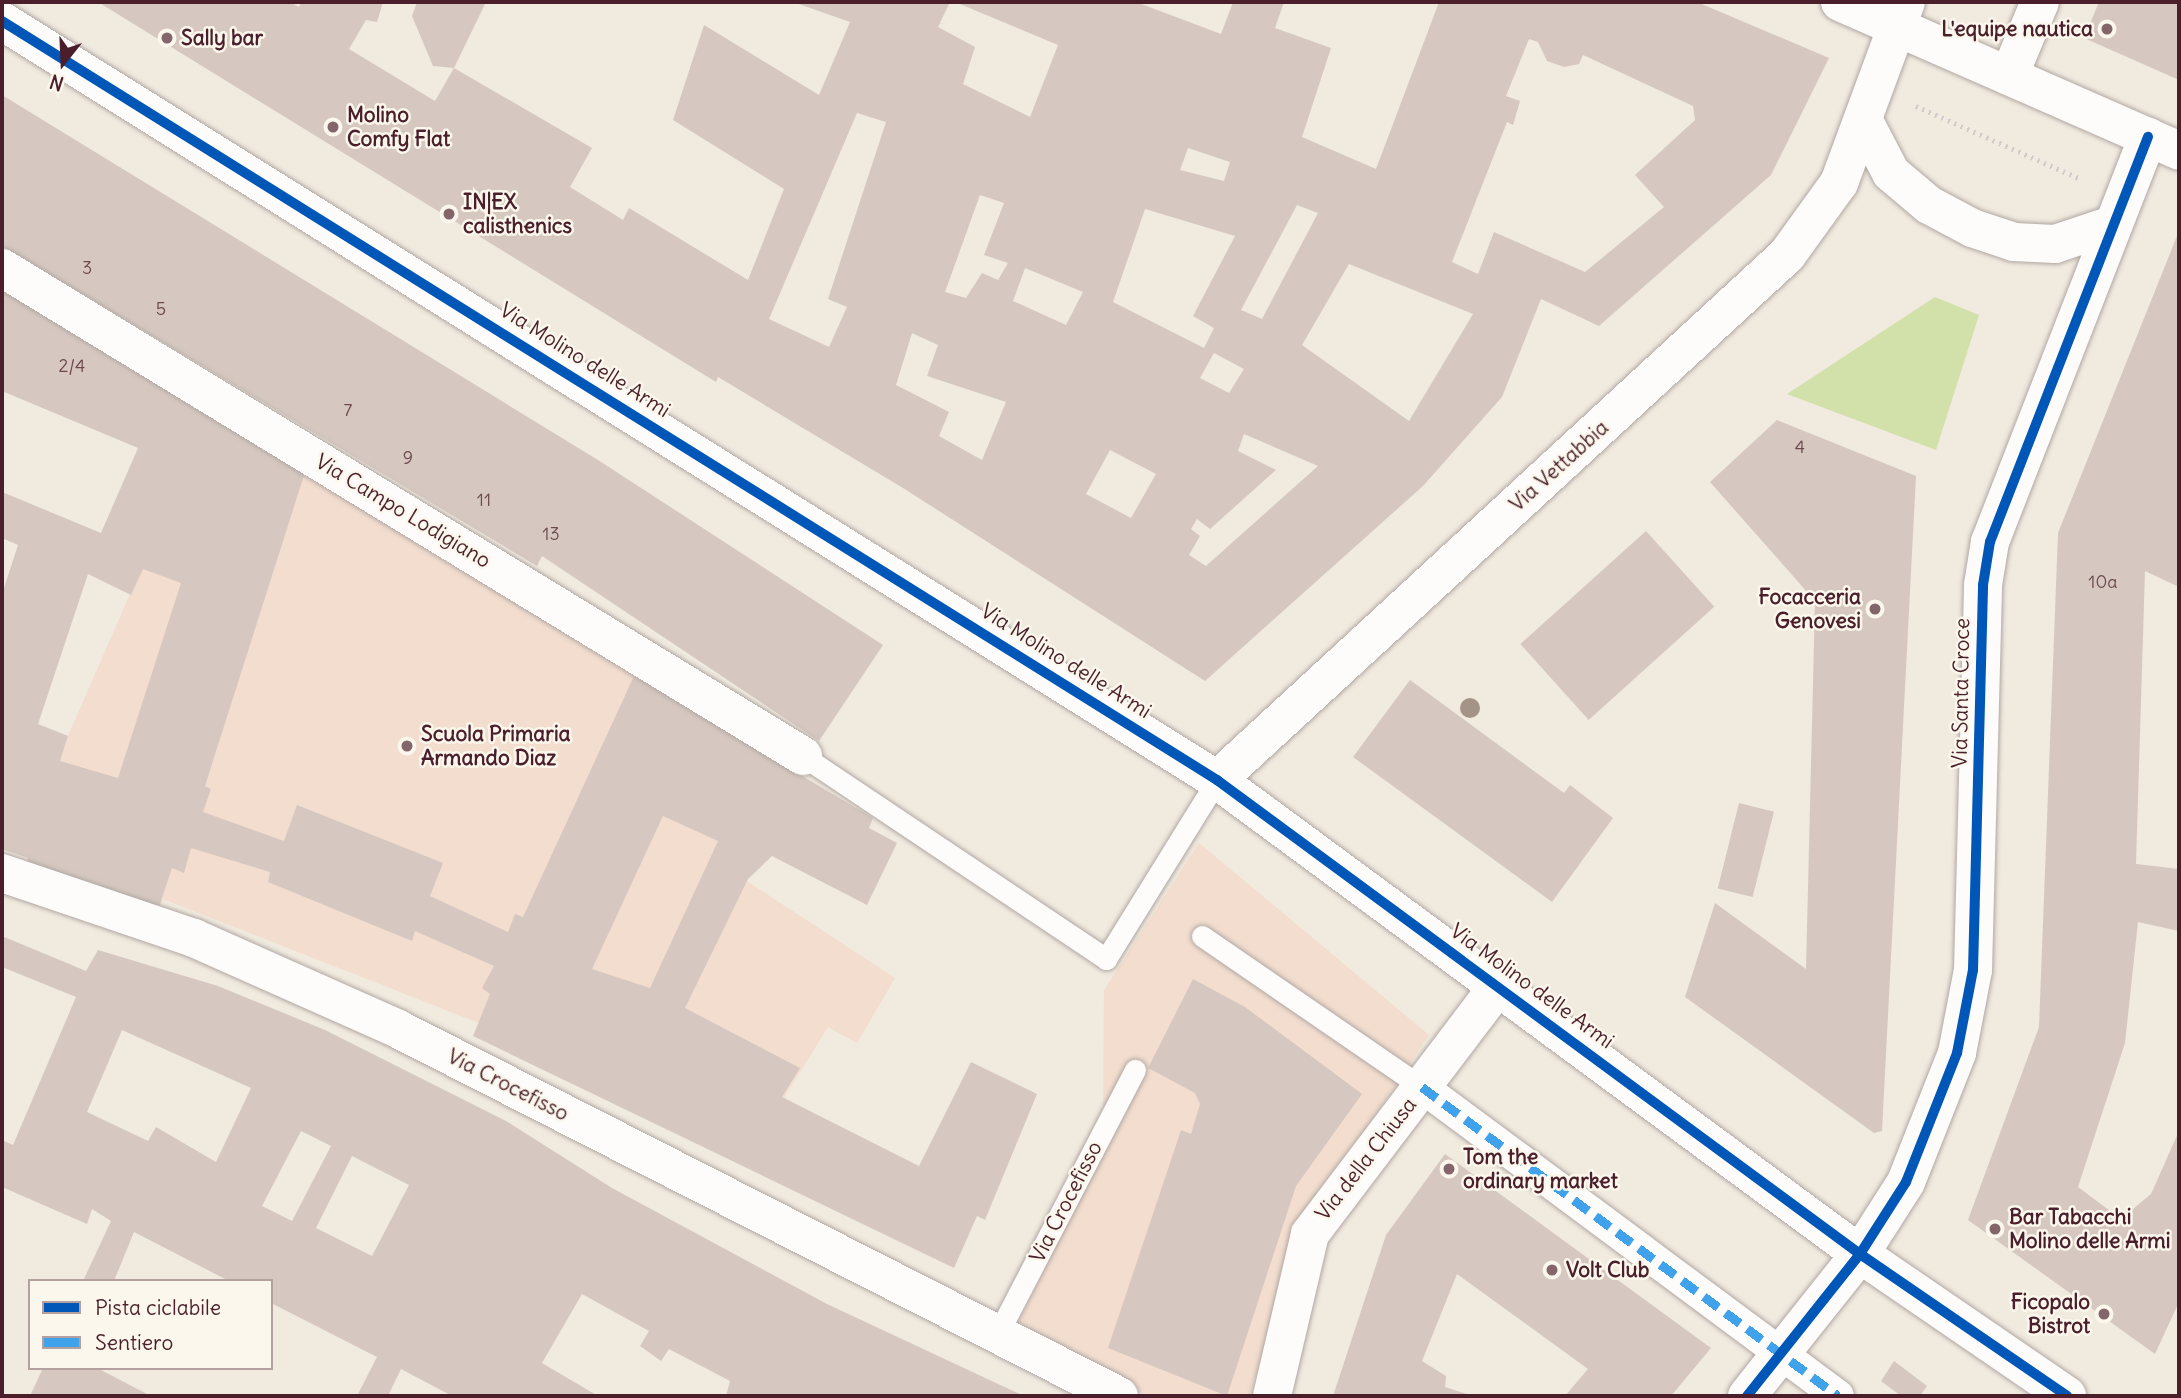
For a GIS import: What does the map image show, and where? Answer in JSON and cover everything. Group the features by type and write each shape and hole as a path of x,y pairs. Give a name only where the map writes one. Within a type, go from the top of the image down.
{"street":[{"path":"1840,2 1901,13 2009,76 2164,144"},
{"path":"2009,76 2040,2"},
{"name":"Via Vettabbia","path":"1217,780 1787,255 1839,183 1865,123 1901,13"},
{"name":"Via Molino delle Armi","path":"2,21 1217,780 1499,985 1860,1254 2067,1396"},
{"path":"1865,123 1891,173 1928,205 1972,228 2014,242 2055,244 2112,226"},
{"name":"Via Santa Croce","path":"1747,1396 1860,1254 1906,1182 1968,1015 1983,585 1990,542 2112,226 2164,144"},
{"name":"Via Campo Lodigiano","path":"2,268 803,755"},
{"name":"Via Crocefisso","path":"2,873 194,938 398,1029 1119,1396"},
{"name":"Via della Chiusa","path":"1272,1396 1310,1234 1499,985"},
{"path":"1422,1087 1838,1396"}],"lane":[{"path":"803,755 1106,958 1217,780"},
{"path":"1202,936 1422,1087"},
{"name":"Via Crocefisso","path":"997,1335 1135,1070"}],"path":[{"path":"1906,102 2086,181"}],"shaded area":[{"name":"Scuola Primaria Armando Diaz","path":"210,411 767,757 710,857 895,978 857,1043 828,1027 742,1165 479,1023 163,899 158,910 28,858 68,736"},
{"path":"1199,843 1429,1035 1302,1225 1249,1396 1148,1396 1015,1329 1103,1149 1104,990"}],"green space":[{"path":"1935,297 1979,315 1936,450 1787,394"}],"building":[{"path":"98,2 290,2 299,7 301,2 383,2 377,22 366,20 349,49 435,101 454,68 592,148 570,187 623,220 629,208 748,280 784,189 673,120 704,25 819,95 850,22 793,2 950,2 938,27 975,47 963,84 1030,117 1058,45 955,2 1136,2 1221,34 1233,2 1284,2 1275,28 1331,48 1302,137 1376,169 1439,2 1697,2 1829,58 1771,175 1599,326 1541,299 1502,397 1423,486 1205,681 903,488 718,377 716,382","holes":["1529,39 1538,42 1547,61 1564,67 1579,64 1583,55 1693,106 1695,120 1635,175 1664,207 1585,272 1494,232 1478,274 1452,262 1507,122 1513,125 1520,101 1506,96","857,113 886,122 828,299 847,307 829,347 769,319","1188,148 1230,162 1224,181 1180,170","980,195 1004,203 984,255 1008,263 998,280 982,273 966,298 945,292","1297,205 1318,213 1262,319 1241,310","1145,209 1235,236 1193,316 1214,328 1204,348 1113,302","1349,264 1473,314 1409,421 1302,345","1025,268 1083,292 1066,325 1013,301","912,333 938,345 927,376 1006,402 982,460 939,436 949,412 896,385","1214,353 1244,369 1229,393 1200,378","1244,434 1318,466 1206,566 1189,555 1200,536 1191,529 1197,519 1210,529 1276,470 1238,451","1110,450 1156,474 1131,518 1086,494"]},
{"path":"417,2 486,2 454,68 433,66 412,16"},
{"path":"2099,2 2179,2 2179,80 2084,38"},
{"path":"2,95 598,460 883,645 819,741 542,556 537,566 2,246"},
{"path":"2179,231 2179,587 2145,571 2136,864 2179,869 2179,931 2138,922 2125,1043 2078,1187 2121,1219 2151,1194 2179,1131 2179,1302 2155,1354 1968,1220 2039,1027 2058,533"},
{"path":"2,286 306,469 205,786 211,789 203,812 284,841 297,805 443,863 430,896 508,932 515,914 523,917 634,676 873,818 869,828 897,843 867,905 772,856 748,879 685,1008 800,1068 782,1097 919,1166 971,1062 1037,1094 985,1220 977,1216 954,1268 473,1036 490,994 482,988 494,966 415,931 412,941 268,882 270,872 191,848 184,873 172,868 158,910 26,865 28,858 2,849 2,594 18,545 2,538 2,492 101,533 138,448 2,391","holes":["143,569 181,583 118,778 60,761 68,736 38,724 88,574 131,595","663,816 718,841 650,988 592,969"]},
{"path":"1777,420 1916,476 1882,1131 1874,1133 1685,997 1715,903 1806,969 1815,601 1710,482"},
{"path":"1646,531 1714,607 1589,720 1520,644"},
{"path":"1410,680 1564,793 1570,785 1613,818 1552,902 1353,757"},
{"path":"1739,803 1774,812 1753,897 1718,888"},
{"path":"2,936 86,971 98,950 218,986 325,1030 506,1121 612,1188 827,1304 1024,1396 726,1396 730,1381 669,1349 661,1361 640,1346 649,1331 582,1294 542,1363 598,1396 452,1396 401,1369 388,1396 357,1396 377,1357 273,1304 273,1279 225,1279 134,1232 115,1279 84,1279 111,1221 92,1209 87,1224 2,1187 2,1140 13,1145 76,997 2,967","holes":["122,1030 251,1088 216,1162 156,1127 148,1141 87,1112","301,1131 331,1146 292,1221 262,1206","352,1156 409,1185 372,1256 316,1228"]},
{"path":"1193,979 1245,1007 1362,1094 1296,1186 1227,1396 1108,1348 1181,1130 1191,1134 1200,1104 1195,1093 1148,1068"},
{"path":"1445,1154 1711,1348 1671,1396 1565,1396 1588,1369 1457,1274 1422,1361 1446,1376 1445,1387 1473,1396 1333,1396 1386,1235"},
{"path":"1894,1361 1927,1386 1920,1396 1901,1396 1881,1381"},
{"path":"42,1370 101,1370 151,1396 30,1396"}],"marked path":[{"path":"1422,1087 1838,1396"}],"cycle path":[{"path":"2,21 1217,780 1860,1254 2067,1396"},
{"path":"1747,1396 1860,1254 1906,1182 1957,1053 1973,970 1983,585 1990,542 2148,137"}],"place":[{"name":"L'equipe nautica","path":"2107,29"},
{"name":"Sally bar","path":"167,38"},
{"name":"Molino Comfy Flat","path":"333,127"},
{"name":"IN|EX calisthenics","path":"449,214"},
{"name":"Focacceria Genovesi","path":"1875,609"},
{"name":"Scuola Primaria Armando Diaz","path":"407,746"},
{"name":"Tom the ordinary market","path":"1449,1169"},
{"name":"Bar Tabacchi Molino delle Armi","path":"1995,1229"},
{"name":"Volt Club","path":"1552,1270"},
{"name":"Ficopalo Bistrot","path":"2104,1314"}]}
